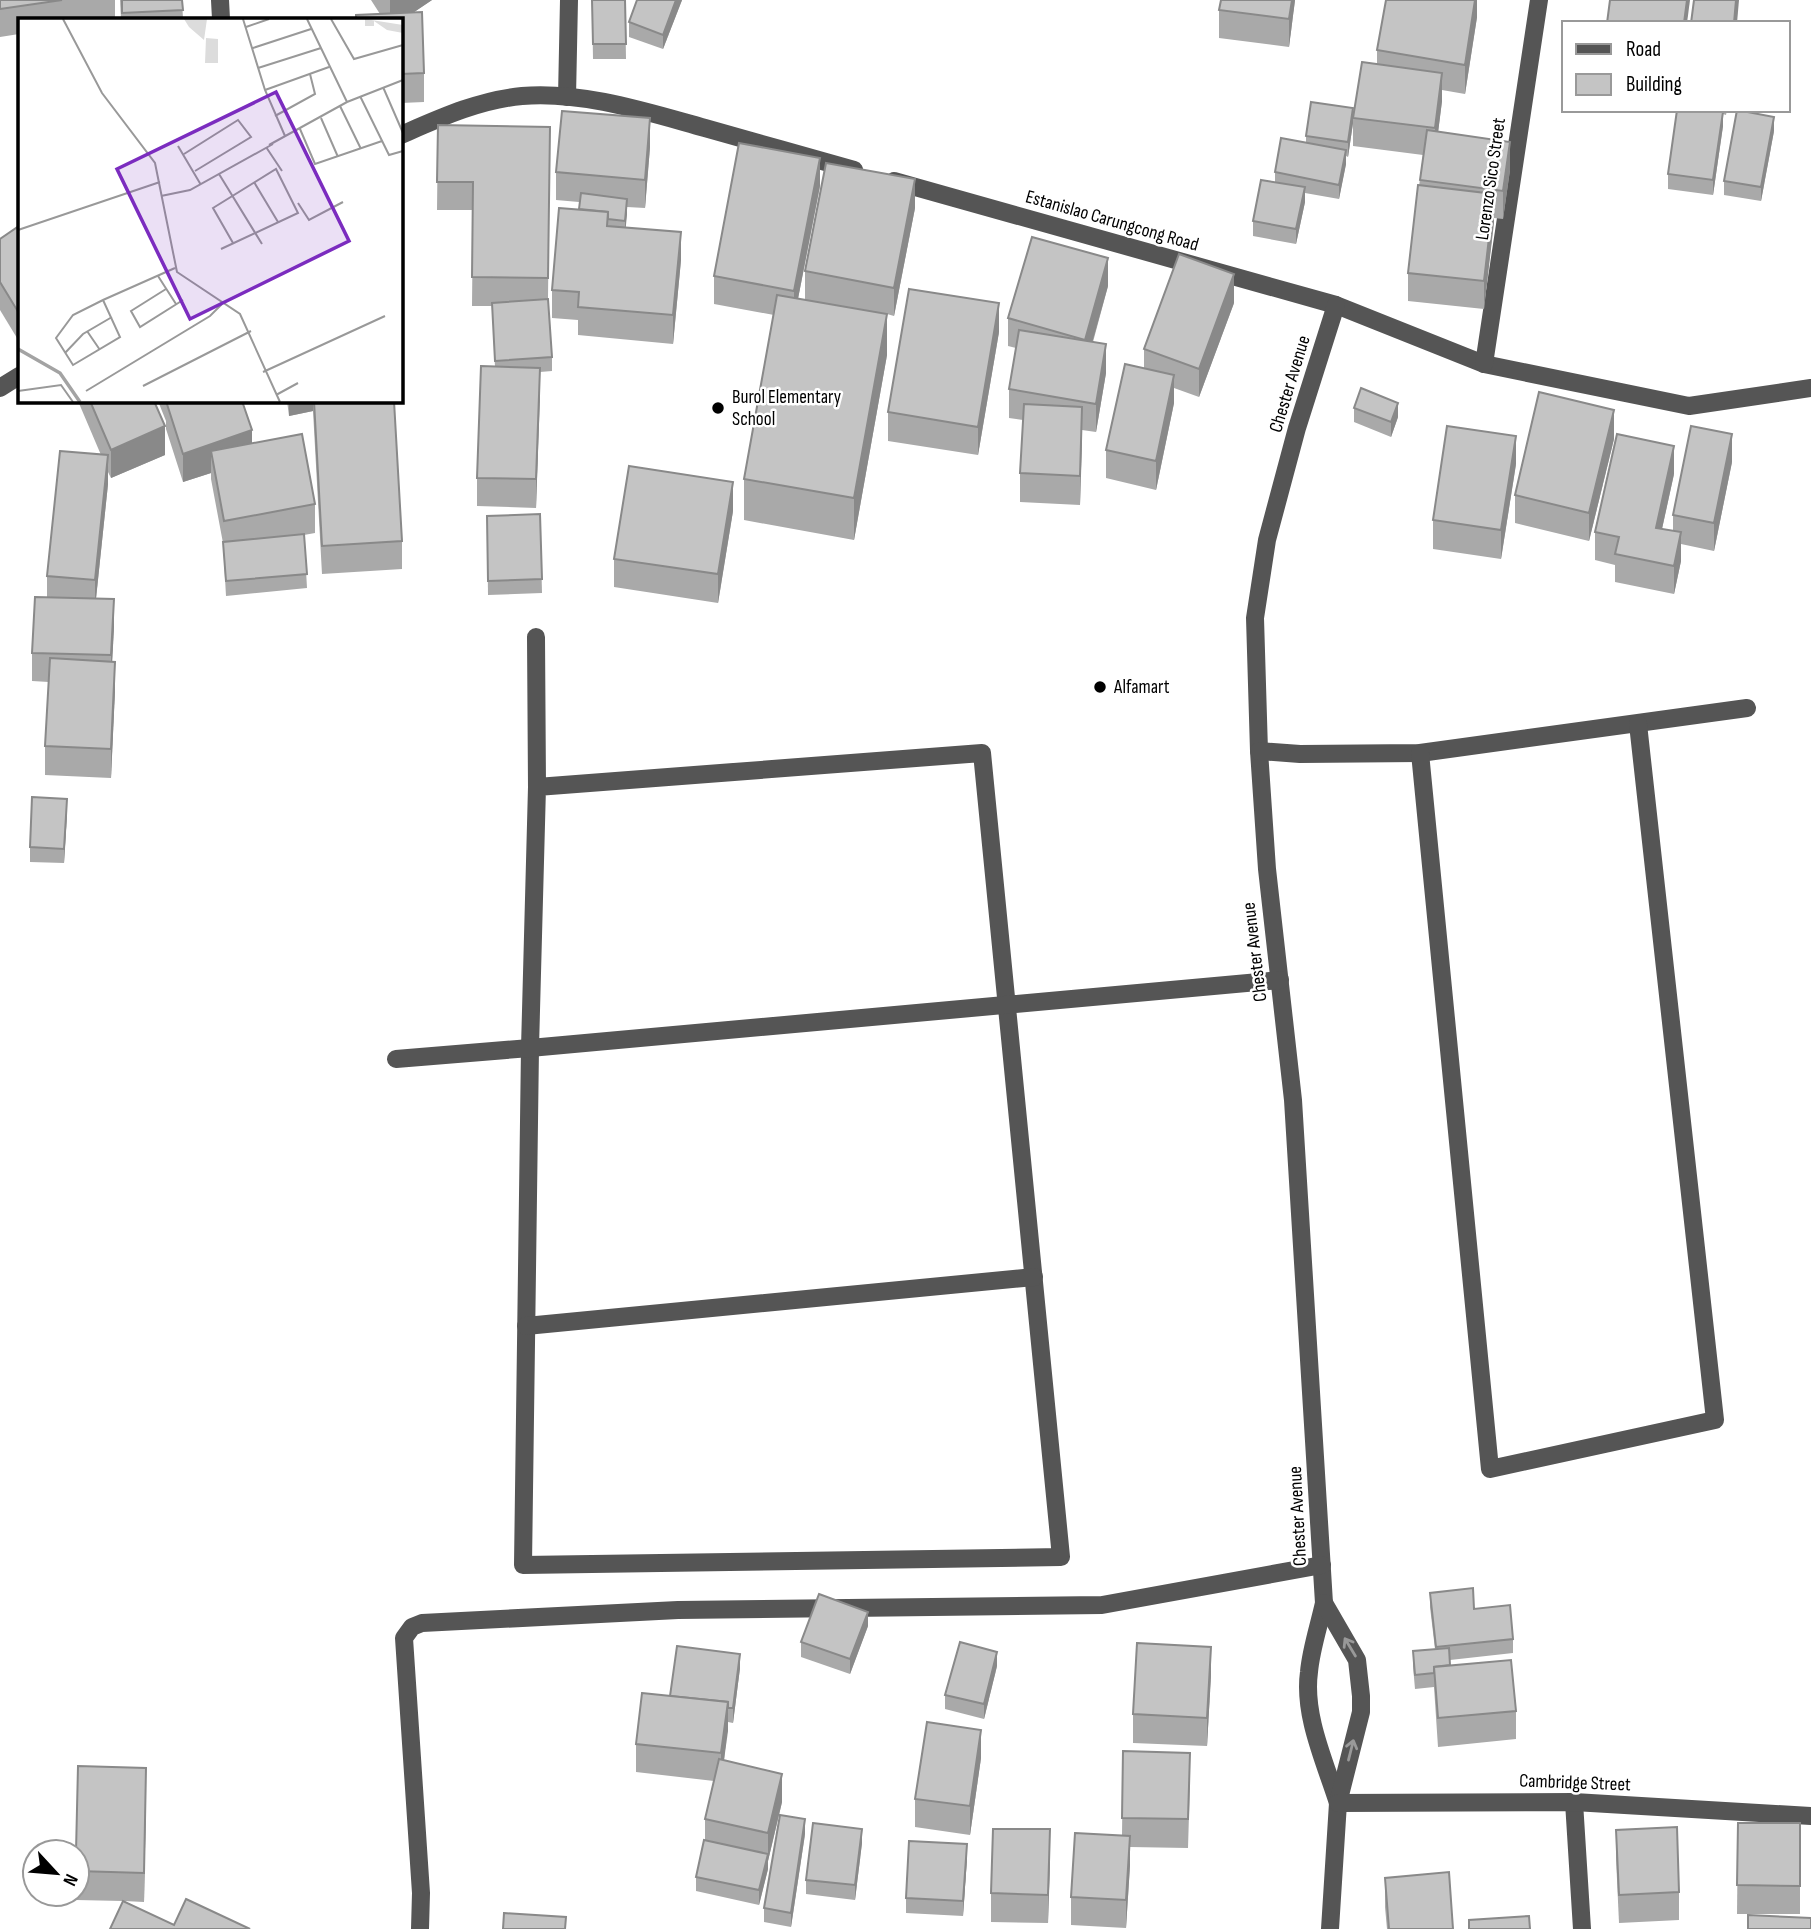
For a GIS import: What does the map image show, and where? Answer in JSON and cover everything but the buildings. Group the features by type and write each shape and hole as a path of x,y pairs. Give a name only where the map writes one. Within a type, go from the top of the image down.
{"street":[{"path":"220,0 221,18"},
{"path":"566,97 569,0"},
{"name":"Lorenzo Sico Street","path":"1484,363 1539,0"},
{"name":"Estanislao Carungcong Road","path":"402,135 483,103 522,96 566,97 647,112 1336,306 1484,363 1689,406 1811,388"},
{"name":"Chester Avenue","path":"1336,306 1297,428 1267,540 1255,618 1259,751 1267,869 1293,1100 1324,1603 1308,1673 1309,1700 1311,1716 1338,1803"},
{"path":"0,388 18,377"},
{"path":"536,636 537,787 530,1048 523,1566 1061,1558 982,754 537,787"},
{"path":"1259,751 1300,754 1420,753 1747,708"},
{"path":"1420,753 1490,1469 1715,1420 1638,724"},
{"path":"396,1059 1280,980"},
{"path":"526,1326 1034,1277"},
{"path":"420,1929 421,1893 404,1638 412,1627 422,1623 678,1610 1102,1605 1322,1565"},
{"name":"Chester Avenue","path":"1324,1603 1357,1660 1361,1696 1361,1712 1338,1803 1330,1929"},
{"path":"1574,1802 1582,1929"},
{"name":"Cambridge Street","path":"1338,1803 1574,1802 1811,1816"}],"place":[{"name":"Burol Elementary School","path":"718,408"},
{"name":"Alfamart","path":"1100,687"}]}
